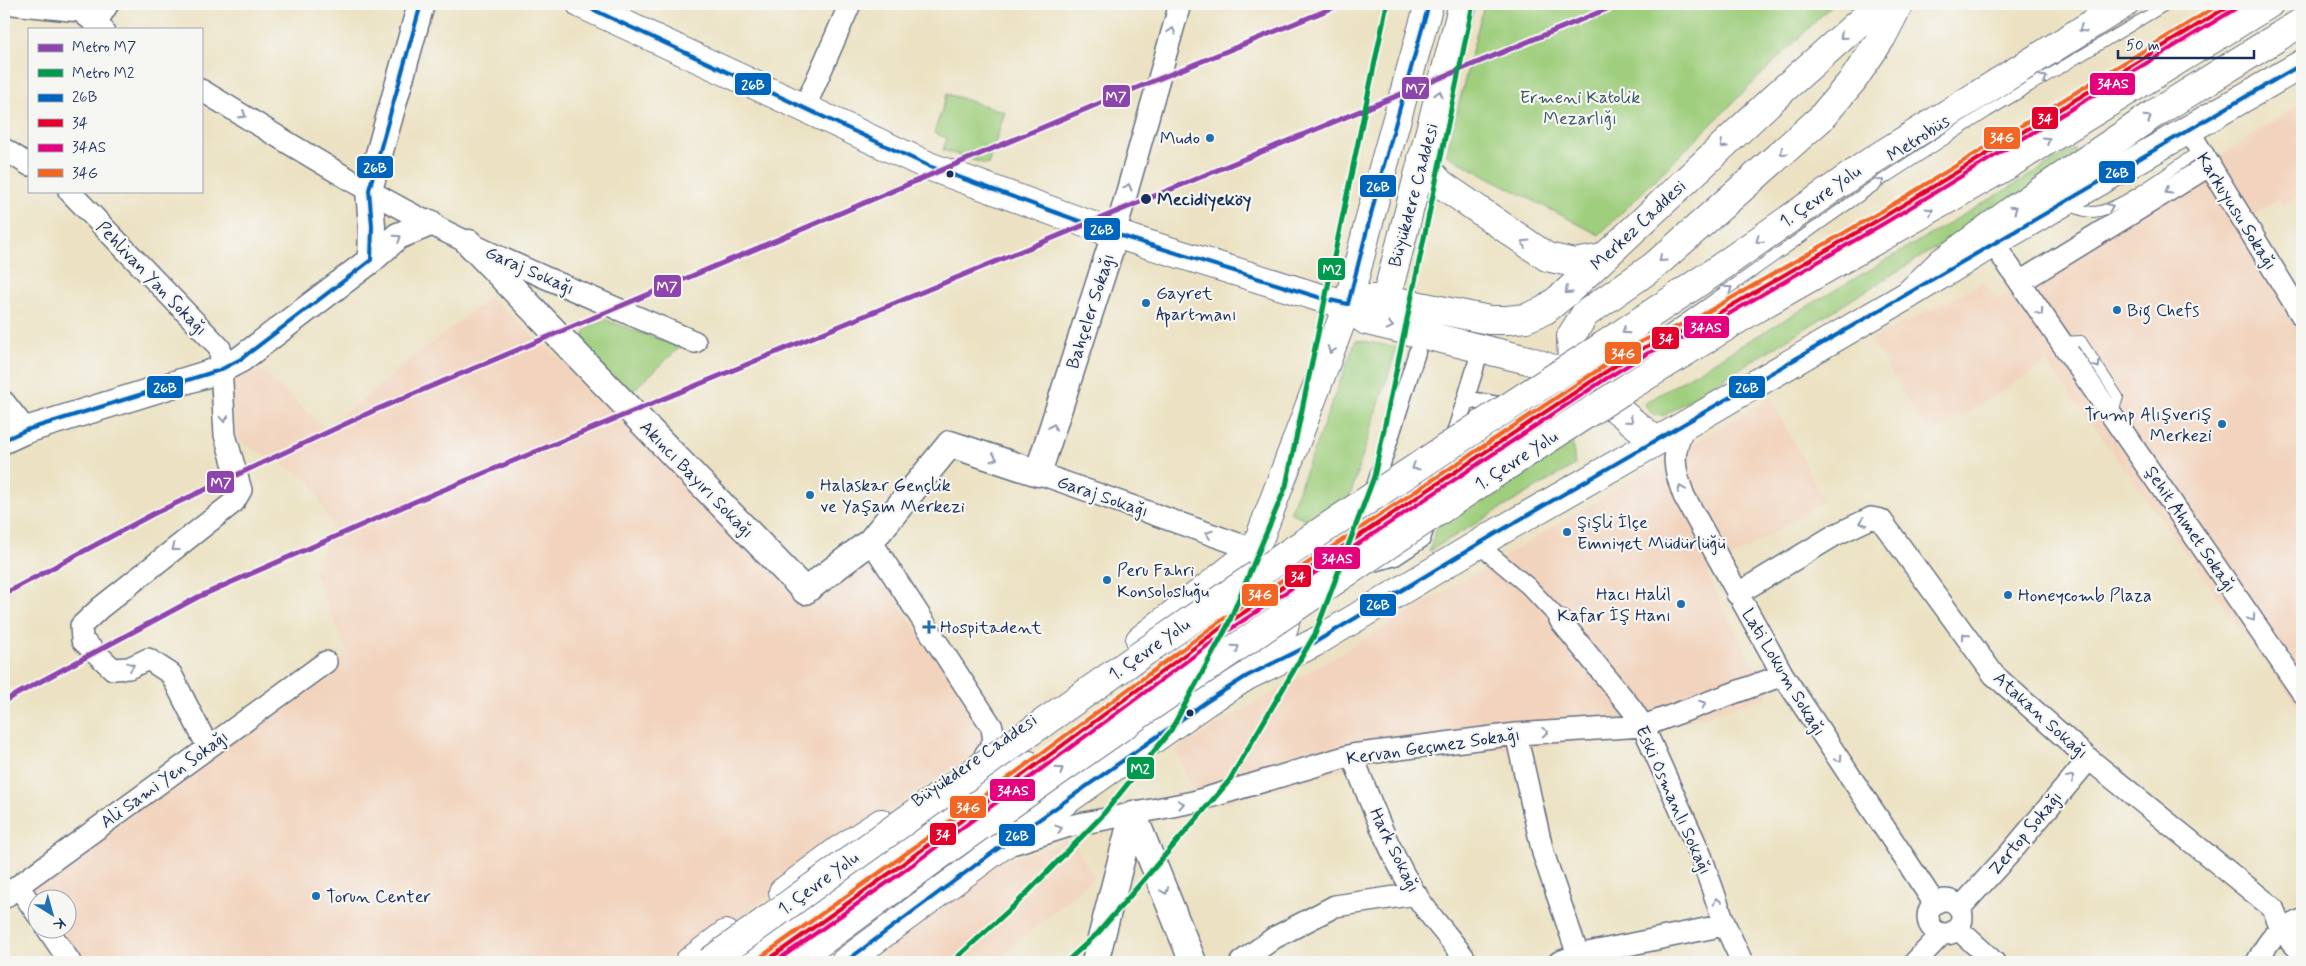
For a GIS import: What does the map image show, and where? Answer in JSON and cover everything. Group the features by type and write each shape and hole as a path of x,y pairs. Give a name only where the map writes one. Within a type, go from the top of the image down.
{"main road":[{"path":"581,4 931,167 1115,234 1321,298 1348,304 1352,311 1368,321 1536,363 1578,378 1656,441"},
{"name":"Büyükdere Caddesi","path":"754,962 1174,661 1231,609 1250,574 1255,550 1348,304 1429,4"},
{"name":"Büyükdere Caddesi","path":"1386,299 1463,4"},
{"name":"Merkez Caddesi","path":"1348,304 1367,299 1386,299 1489,320 1526,318 1545,310 1565,294 1770,102 1880,4"},
{"path":"1578,378 1572,363 1571,336 1585,314 1654,266 1820,120 1854,80 1882,37 1900,4"},
{"name":"1. Çevre Yolu","path":"709,962 1103,680 1406,473 1711,274 1842,181 1976,107 2124,4"},
{"name":"1. Çevre Yolu","path":"793,962 963,838 1172,691 1496,472 1753,310 1863,238 2004,155 2269,4"},
{"path":"1908,295 1942,262 2014,209 2154,114 2302,22"},
{"path":"845,962 996,850 1166,728 1247,676 1314,643 1478,544 1908,295 2064,202 2199,149 2302,64"},
{"path":"1422,158 1430,172 1441,184 1547,257 1574,263 1603,258"},
{"path":"1247,676 1279,640 1285,622 1283,602 1277,580 1255,550"},
{"name":"Büyükdere Caddesi","path":"688,962 839,850 985,756 1189,603 1255,550"}],"street":[{"path":"4,9 12,4 88,17 108,4"},
{"path":"371,260 369,190 421,4"},
{"path":"804,109 850,4"},
{"name":"Bahçeler Sokağı","path":"1038,473 1115,234 1180,4"},
{"path":"202,91 369,190"},
{"path":"4,149 28,164"},
{"path":"2020,282 2199,149"},
{"name":"Karkuyusu Sokağı","path":"2199,149 2302,316"},
{"name":"Garaj Sokağı","path":"369,190 469,243 695,342"},
{"name":"Pehlivan Yan Sokağı","path":"70,192 220,348 225,436 241,490 234,502 100,608 81,626 82,640 113,669 129,668 148,659 171,674 208,748"},
{"path":"4,402 15,435 220,370 241,359 371,260 398,236 430,223"},
{"name":"Akıncı Bayırı Sokağı","path":"469,243 805,592 871,541 950,444"},
{"name":"Şehit Ahmet Sokağı","path":"1993,243 2302,692"},
{"path":"1355,550 1369,564 1395,557 1422,539 1480,348"},
{"path":"1283,602 1355,550 1417,352"},
{"path":"1466,399 1518,409"},
{"name":"Lati Lokum Sokağı","path":"1685,425 1678,441 1674,469 1684,496 1783,675 1935,904"},
{"name":"Garaj Sokağı","path":"950,444 1255,550"},
{"path":"1436,494 1471,467"},
{"name":"Atakan Sokağı","path":"1737,594 1835,535 1872,518 1881,520 1994,675 2089,759 2273,908 2281,930 2302,953"},
{"path":"871,541 992,727 994,742 985,756"},
{"name":"Eski Osmanlı Sokağı","path":"1478,544 1528,586 1560,620 1631,708 1643,726 1701,856 1725,925 1742,962"},
{"name":"Ali Sami Yen Sokağı","path":"11,892 326,662"},
{"name":"Kervan Geçmez Sokağı","path":"996,850 1069,826 1193,802 1352,755 1516,734 1643,726 1783,675"},
{"path":"1516,734 1568,959 1725,925"},
{"name":"Hark Sokağı","path":"1352,755 1391,851 1416,894 1467,962"},
{"name":"Zertop Sokağı","path":"1915,962 1954,924 2089,759"},
{"path":"1095,962 1133,814"},
{"path":"1133,814 1193,962"},
{"path":"11,892 28,906"},
{"path":"1241,962 1274,938 1335,906 1416,894"},
{"path":"1954,924 1936,932 1929,924 1929,912 1935,904 1946,900 1952,901 1954,924 1994,962"},
{"path":"2257,962 2268,941 2281,930 2302,920"},
{"path":"54,938 70,962"}],"lane":[{"name":"Metrobüs","path":"765,962 904,863 1222,627 1646,346 1842,210 1976,107 2167,4"},
{"path":"2004,155 2232,4"},
{"name":"Metrobüs","path":"1646,346 1700,324 1863,238"}],"shaded area":[{"path":"2302,103 2302,193 2283,206 2278,199 2251,218 2302,303 2302,712 2047,363 1930,435 1871,340 1984,282 1998,299"},
{"name":"Torun Center","path":"490,297 574,371 805,603 873,566 988,732 970,755 674,962 79,962 62,938 78,938 78,888 34,888 348,654 313,571 332,527 311,481 239,441 227,382 261,370 325,428"},
{"path":"1771,398 1824,501 1707,574 1769,696 1635,737 1373,762 1202,809 1176,750"},
{"path":"1072,840 1094,878 994,962 870,962 993,865"}],"green space":[{"name":"Ermeni Katolik Mezarlığı","path":"1484,4 1833,4 1599,235 1446,155"},
{"path":"947,94 1005,112 988,165 943,150 947,138 934,133"},
{"path":"2074,149 2079,159 1665,415 1652,414 1644,404 1967,213"},
{"path":"606,320 680,347 626,397 583,343 585,331 595,323"},
{"path":"1356,340 1397,347 1338,534 1290,512"},
{"path":"1572,440 1575,465 1429,551 1441,513"}],"metro line":[{"name":"M7","path":"4,594 153,514 373,411 1112,98 1342,4"},
{"name":"M2","path":"952,962 1017,903 1101,817 1171,730 1227,627 1286,486 1387,4"},
{"name":"M2","path":"1066,962 1098,933 1229,781 1315,634 1374,477 1473,4"},
{"name":"M7","path":"4,701 198,597 414,502 1619,4"}],"transit line":[{"name":"26B","path":"4,440 26,430 220,370 241,359 371,260 372,226 369,190 421,4"},
{"name":"26B","path":"581,4 931,167 1115,234 1321,298 1348,304 1380,179 1429,4"},
{"name":"34G","path":"761,957 900,858 1219,622 1642,341 1697,318 1882,211 2220,4"},
{"name":"34","path":"765,962 904,863 1222,627 1604,373 1645,347 1700,324 1885,216 2232,4"},
{"name":"34AS","path":"775,962 908,868 1226,632 1607,378 1648,353 1703,329 1888,221 2235,9"},
{"name":"26B","path":"845,962 996,850 1206,702 1247,676 1314,643 1495,534 2302,64"}],"place":[{"name":"Mudo","path":"1210,138"},
{"name":"Mecidiyeköy","path":"1146,199"},
{"name":"Gayret Apartmanı","path":"1146,303"},
{"name":"Big Chefs","path":"2117,310"},
{"name":"Trump Alışveriş Merkezi","path":"2222,424"},
{"name":"Halaskar Gençlik ve Yaşam Merkezi","path":"810,495"},
{"name":"Şişli İlçe Emniyet Müdürlüğü","path":"1567,532"},
{"name":"Peru Fahri Konsolosluğu","path":"1107,580"},
{"name":"Honeycomb Plaza","path":"2008,595"},
{"name":"Hacı Halil Kafar İş Hanı","path":"1681,604"},
{"name":"Hospitadent","path":"929,627"},
{"name":"Torun Center","path":"316,896"}]}
